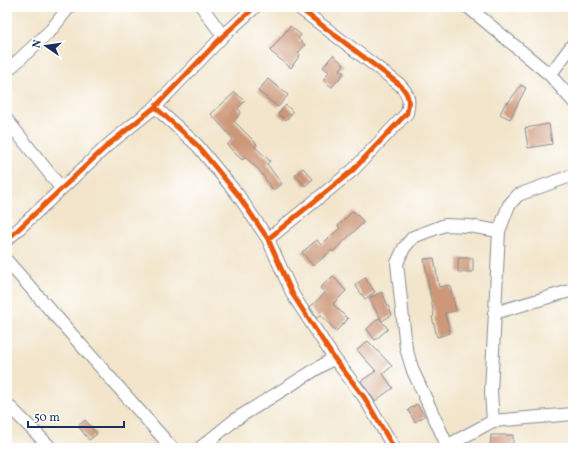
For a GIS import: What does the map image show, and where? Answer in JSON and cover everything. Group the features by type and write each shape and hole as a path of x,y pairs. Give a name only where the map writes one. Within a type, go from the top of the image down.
{"street":[{"path":"7,71 51,30 69,7"},
{"path":"202,7 223,36"},
{"path":"7,240 109,144 155,107 223,36 255,7"},
{"path":"268,239 353,170 407,113 409,104 408,93 399,84 298,7"},
{"path":"468,7 550,75 573,100"},
{"path":"550,75 573,44"},
{"path":"155,107 197,145 211,160 268,239 293,295 334,358 364,397 394,448"},
{"path":"7,120 61,188"},
{"path":"493,421 491,392 499,231 509,204 518,195 573,175"},
{"path":"499,231 469,226 446,225 413,237 404,248 396,263 406,348 413,371 445,446 493,421 573,414"},
{"path":"7,261 172,448"},
{"path":"494,313 573,290"},
{"path":"200,448 236,419 334,358"},
{"path":"7,404 51,448"}],"building":[{"path":"290,26 301,35 298,39 305,45 298,53 300,55 291,68 270,51"},
{"path":"333,55 344,65 339,70 344,73 332,87 323,80 329,72 323,67"},
{"path":"268,79 288,95 278,107 258,91"},
{"path":"521,85 526,88 510,119 500,114 506,102 508,103"},
{"path":"235,92 245,101 238,108 241,112 234,121 257,144 255,147 270,161 267,164 282,184 273,190 259,170 245,157 242,160 227,145 233,139 211,114"},
{"path":"286,105 293,112 286,120 278,114"},
{"path":"549,124 552,144 528,148 525,128"},
{"path":"303,168 313,179 305,186 295,175"},
{"path":"353,211 364,222 333,252 332,250 313,266 302,252 317,240 321,245 340,228 338,226"},
{"path":"434,258 439,287 450,285 456,311 445,313 450,333 437,337 432,317 434,316 424,259"},
{"path":"458,258 473,258 473,272 458,272"},
{"path":"333,276 346,291 333,304 348,319 336,331 321,315 317,318 310,307 325,293 320,288"},
{"path":"365,278 375,292 365,299 355,285"},
{"path":"382,292 392,315 382,321 369,298"},
{"path":"379,318 388,329 375,340 367,329"},
{"path":"368,341 392,366 383,374 393,388 375,401 361,381 376,371 357,350"},
{"path":"417,404 425,416 415,422 408,410"},
{"path":"85,420 97,434 89,440 78,426"},
{"path":"491,435 513,435 513,448 490,448"}],"cycle path":[{"path":"7,240 109,144 155,107 223,36 255,7"},
{"path":"268,239 353,170 407,113 408,108 407,94 399,84 298,7"},
{"path":"155,107 197,145 238,195 268,239 293,295 334,358 364,397 394,448"}]}
